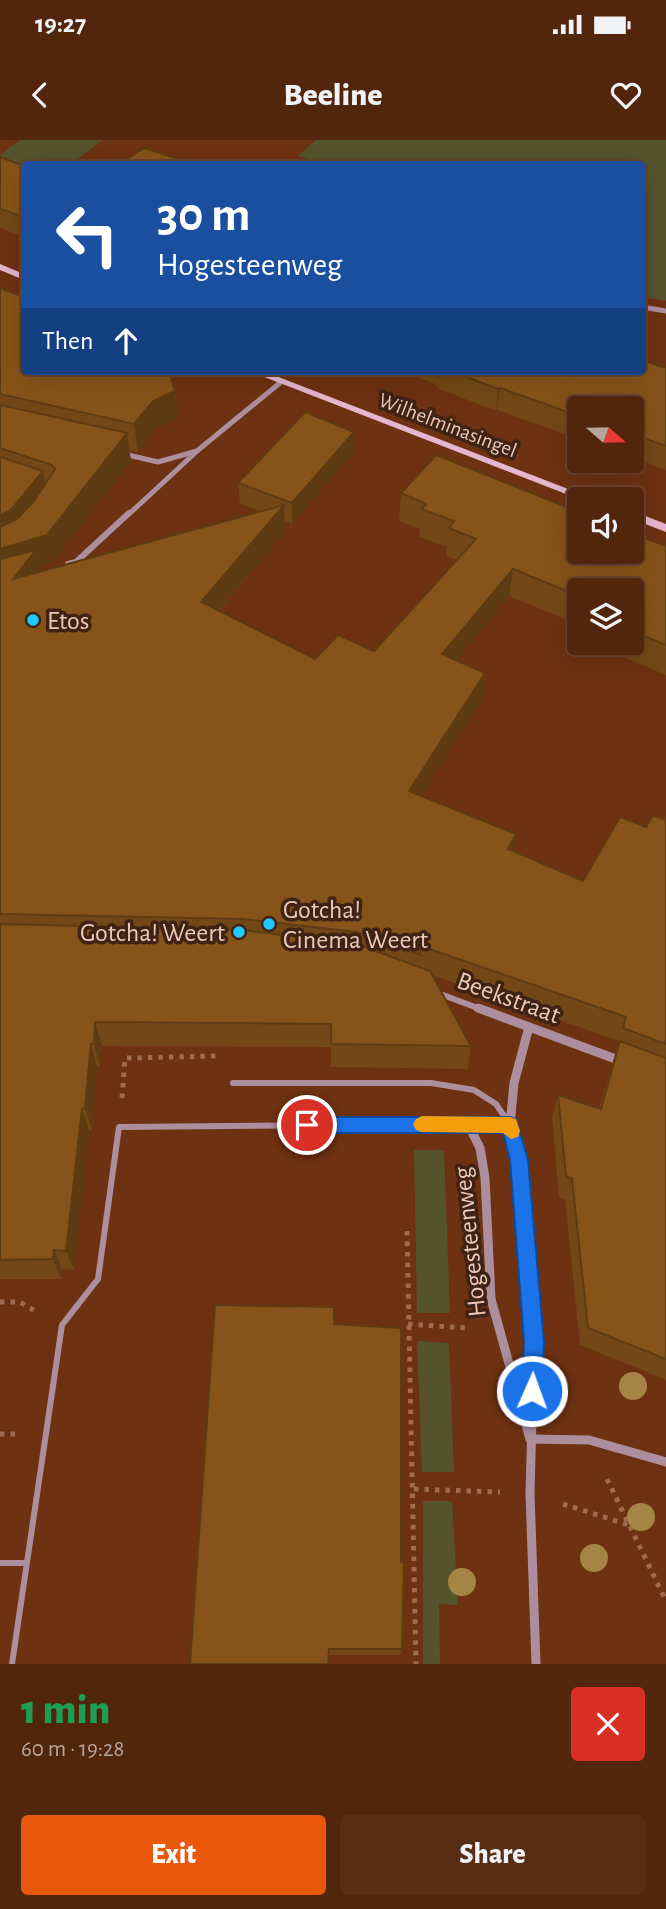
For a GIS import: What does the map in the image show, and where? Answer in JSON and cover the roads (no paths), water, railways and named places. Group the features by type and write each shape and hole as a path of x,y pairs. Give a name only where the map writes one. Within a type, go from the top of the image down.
{"street":[{"path":"0,267 21,276"},
{"path":"646,308 666,311"},
{"name":"Wilhelminasingel","path":"264,375 567,491"},
{"path":"63,566 76,562 197,451 281,382"},
{"path":"119,453 158,461 197,451"},
{"path":"644,520 666,528"},
{"name":"Beekstraat","path":"430,990 629,1064"},
{"name":"Hogesteenweg","path":"529,1027 514,1083 510,1125 519,1160 534,1342 530,1439 536,1664"},
{"path":"468,1124 510,1125"},
{"name":"Hogesteenweg","path":"468,1124 480,1148 485,1178 491,1299 530,1439"},
{"path":"530,1439 589,1440 666,1462"}],"lane":[{"path":"233,1083 431,1083 474,1090 496,1104 510,1125"},
{"path":"12,1664 62,1325 98,1279 119,1126 468,1124"},
{"path":"0,1563 25,1563"}],"place":[{"name":"Etos","path":"33,620"},
{"name":"Gotcha! Cinema Weert","path":"269,924"},
{"name":"Gotcha! Weert","path":"239,932"}]}
